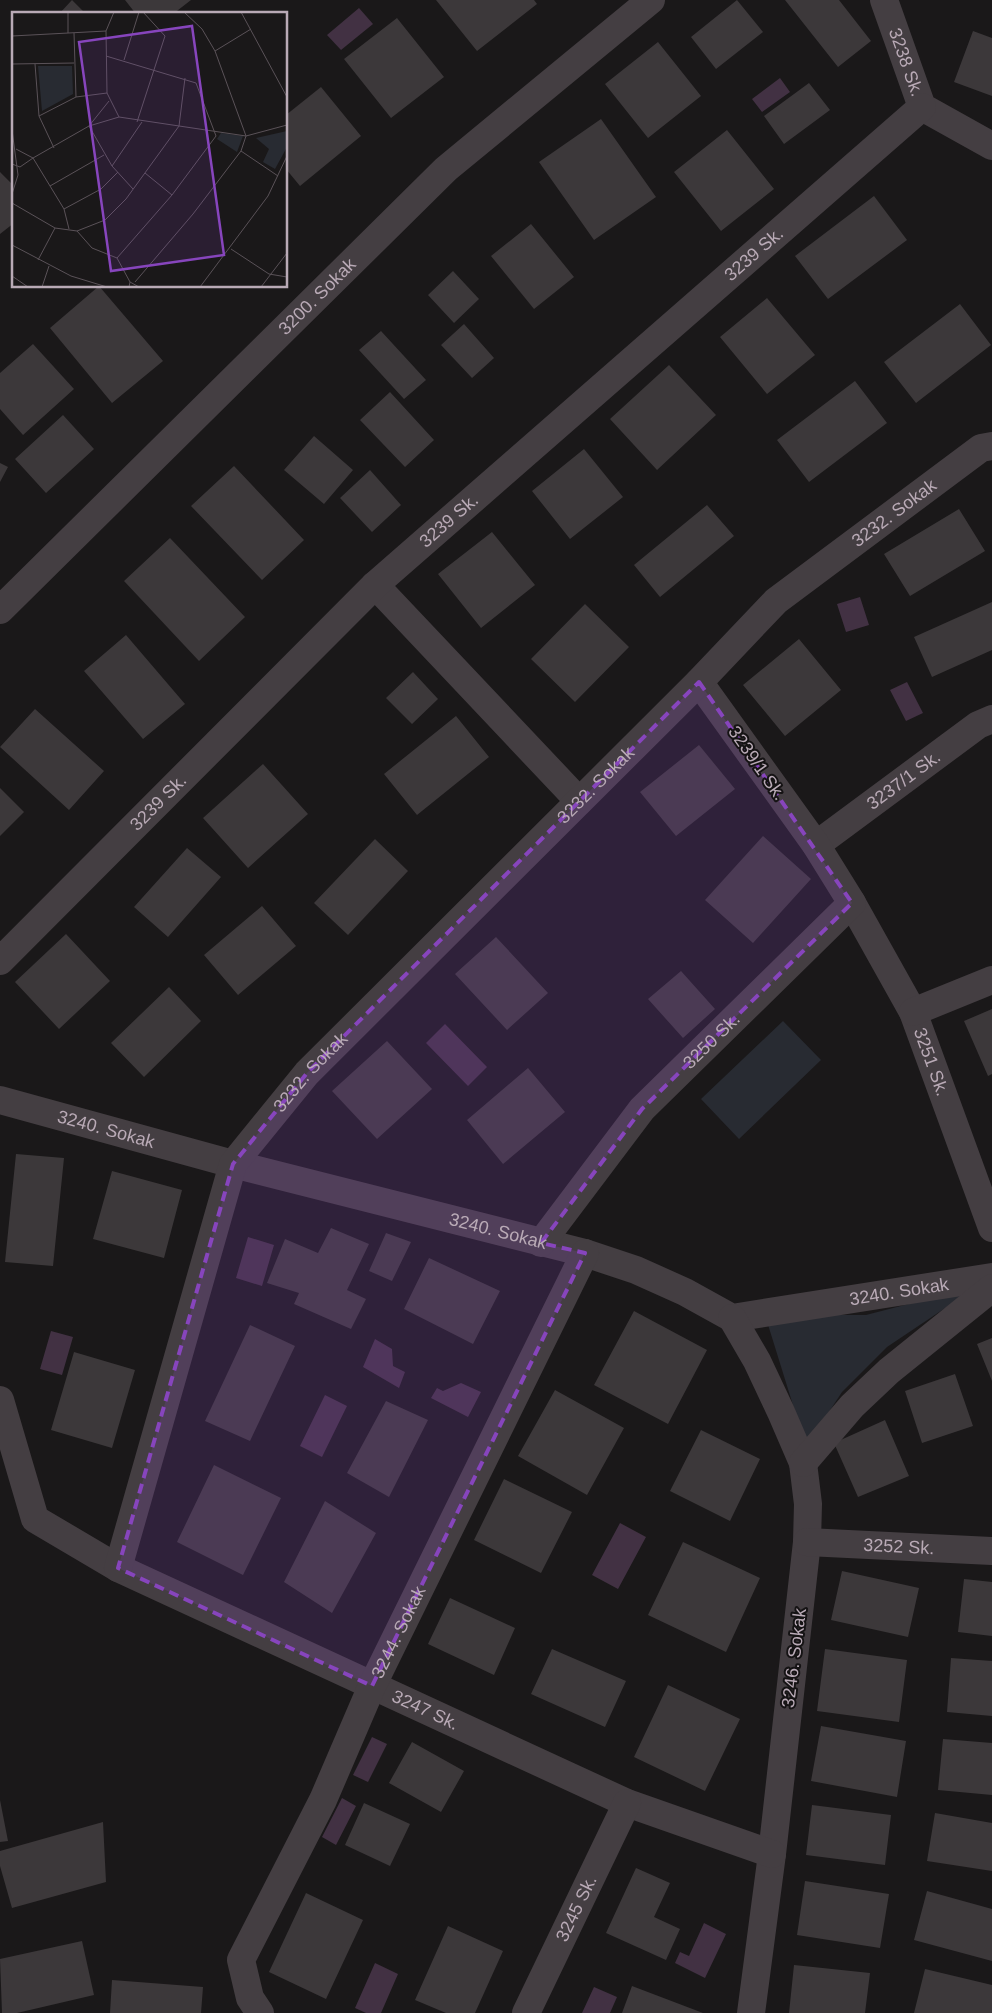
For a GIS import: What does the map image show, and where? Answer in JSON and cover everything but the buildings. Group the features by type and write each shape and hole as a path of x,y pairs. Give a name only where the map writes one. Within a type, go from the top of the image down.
{"street":[{"name":"3200. Sokak","path":"0,610 446,168 651,0"},
{"name":"3238 Sk.","path":"884,0 922,106 992,146"},
{"name":"3239 Sk.","path":"0,961 375,585 922,106"},
{"name":"3232. Sokak","path":"233,1164 307,1073 699,682 776,602 982,448 992,446"},
{"path":"375,585 579,801"},
{"name":"3239/1 Sk.","path":"699,682 816,845"},
{"name":"3237/1 Sk.","path":"816,845 978,725 992,719"},
{"path":"816,845 852,903"},
{"name":"3251 Sk.","path":"852,903 913,1012 992,1228"},
{"name":"3250 Sk.","path":"541,1243 642,1109 852,903"},
{"path":"913,1012 992,980"},
{"name":"3240. Sokak","path":"0,1100 233,1164 585,1253 636,1270 685,1292 732,1318 992,1277"},
{"path":"118,1568 233,1164"},
{"name":"3244. Sokak","path":"260,2013 250,1998 241,1960 323,1800 372,1686 585,1253"},
{"path":"802,1463 852,1406 889,1370 992,1288"},
{"name":"3246. Sokak","path":"732,1318 757,1360 782,1412 802,1463 808,1504 808,1542 772,1854 751,2013"},
{"name":"3247 Sk.","path":"0,1400 35,1519 118,1568 627,1803 772,1854"},
{"name":"3252 Sk.","path":"808,1542 992,1551"},
{"name":"3245 Sk.","path":"526,2013 627,1803"}],"highlighted area":[{"path":"699,682 852,903 642,1109 541,1243 585,1253 372,1686 118,1568 233,1164 307,1073"}],"shaded area":[{"path":"359,8 373,24 341,50 327,35"},
{"path":"780,78 790,92 762,112 752,99"},
{"path":"860,597 869,625 846,632 837,604"},
{"path":"907,682 923,713 906,721 890,690"},
{"path":"783,1021 821,1060 739,1139 701,1099"},
{"path":"445,1024 487,1067 468,1086 426,1043"},
{"path":"248,1237 274,1245 262,1286 236,1278"},
{"path":"978,1286 887,1347 842,1392 806,1447 765,1315 866,1315"},
{"path":"51,1331 73,1337 62,1375 40,1369"},
{"path":"375,1339 392,1349 393,1366 405,1372 399,1388 363,1367"},
{"path":"461,1383 481,1392 468,1417 431,1398 437,1388 443,1391"},
{"path":"325,1395 347,1406 322,1457 300,1446"},
{"path":"620,1523 646,1537 618,1589 592,1575"},
{"path":"372,1737 387,1744 368,1782 353,1775"},
{"path":"342,1798 356,1806 336,1845 322,1837"},
{"path":"704,1923 726,1934 705,1978 675,1963 680,1952 689,1956"},
{"path":"375,1963 398,1974 381,2013 366,2013 355,2008"},
{"path":"594,1987 617,1997 610,2013 582,2013"}]}
